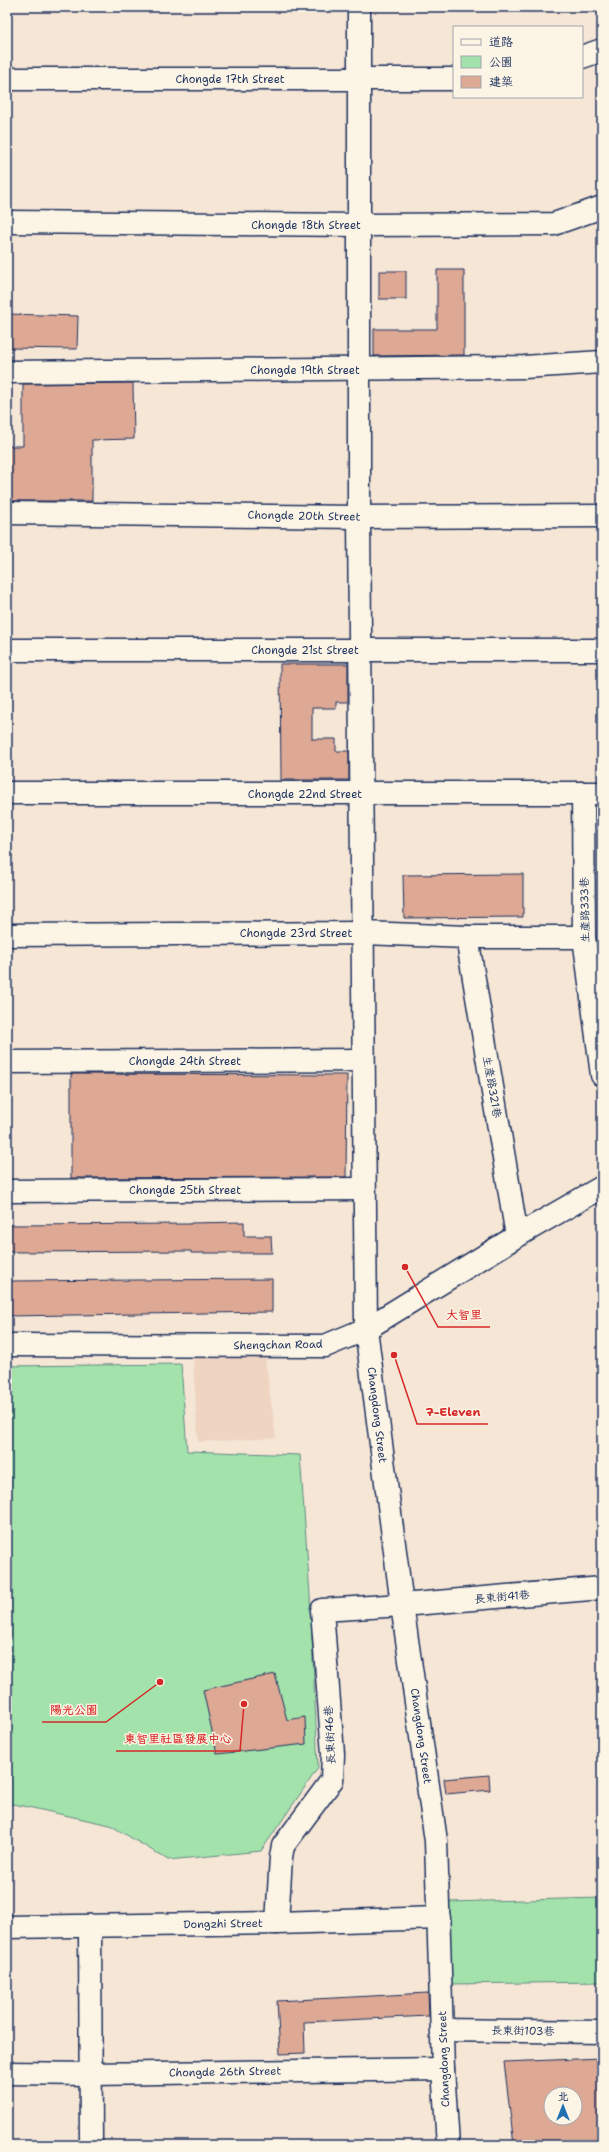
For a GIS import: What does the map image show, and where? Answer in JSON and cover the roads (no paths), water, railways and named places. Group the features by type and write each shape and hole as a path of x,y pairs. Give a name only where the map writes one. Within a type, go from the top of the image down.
{"street":[{"name":"Changdong Street","path":"359,7 359,517 361,794 364,933 363,1060 366,1329 402,1605 436,1841 443,2069 448,2145"},
{"path":"583,57 602,50"},
{"name":"Chongde 17th Street","path":"7,79 453,78"},
{"name":"Chongde 18th Street","path":"7,222 359,225 554,224 602,207"},
{"name":"Chongde 19th Street","path":"7,372 359,370 524,367 602,362"},
{"name":"Chongde 20th Street","path":"7,513 359,517 602,516"},
{"name":"Chongde 21st Street","path":"7,650 602,650"},
{"name":"Chongde 22nd Street","path":"7,793 593,793"},
{"name":"生產路333巷","path":"593,793 584,937 602,1075"},
{"name":"Chongde 23rd Street","path":"7,935 364,933 467,937 584,937"},
{"name":"生產路321巷","path":"467,937 517,1236"},
{"name":"Chongde 24th Street","path":"7,1062 363,1060"},
{"name":"Shengchan Road","path":"7,1346 325,1346 366,1329 517,1236 602,1187"},
{"name":"Chongde 25th Street","path":"7,1191 364,1189"},
{"name":"長東街41巷","path":"402,1605 602,1588"},
{"name":"長東街46巷","path":"277,1923 283,1846 332,1780 333,1754 322,1610 402,1605"},
{"name":"Dongzhi Street","path":"7,1926 277,1923 439,1918"},
{"path":"90,1926 92,2074 91,2145"},
{"name":"長東街103巷","path":"443,2030 602,2032"},
{"name":"Chongde 26th Street","path":"7,2073 92,2074 443,2069"}],"place":[{"name":"大智里","path":"405,1267"},
{"name":"7-Eleven","path":"394,1355"},
{"name":"陽光公園","path":"160,1682"},
{"name":"東智里社區發展中心","path":"244,1704"}]}
